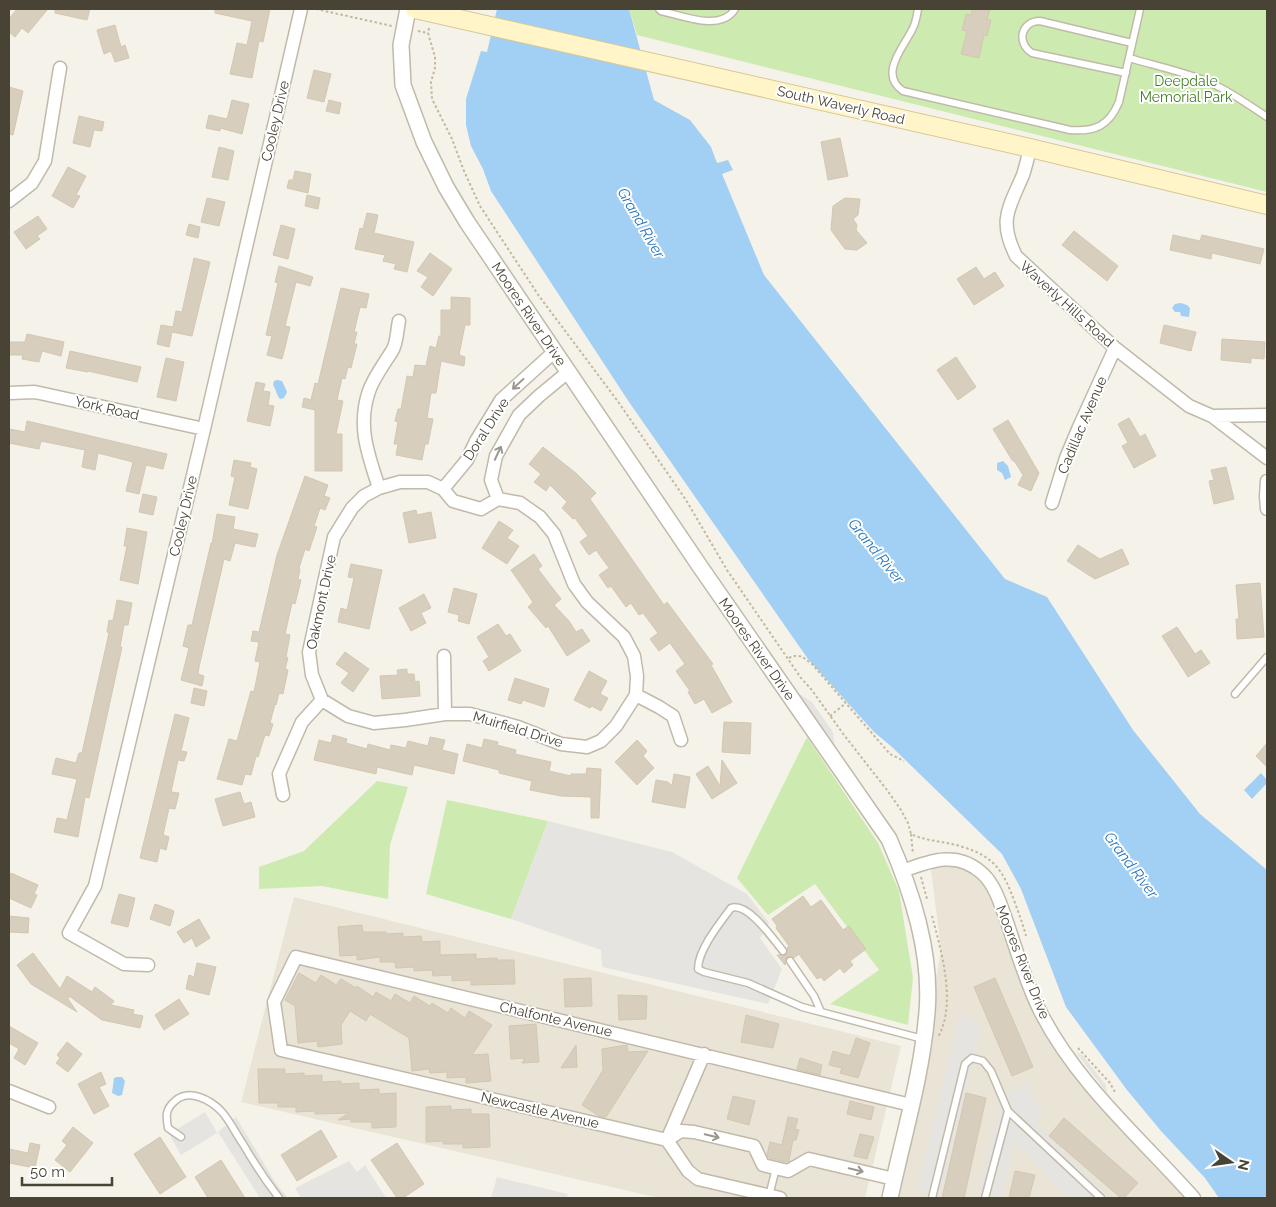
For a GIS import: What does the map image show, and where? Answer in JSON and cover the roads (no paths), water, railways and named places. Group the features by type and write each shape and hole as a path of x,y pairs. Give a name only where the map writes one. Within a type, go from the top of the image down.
{"main road":[{"name":"South Waverly Road","path":"415,9 1030,148 1267,205"}],"street":[{"name":"Cooley Drive","path":"148,965 124,964 69,933 95,886 204,429 301,9"},
{"name":"Moores River Drive","path":"408,9 404,27 401,61 403,85 424,142 446,187 467,222 699,565 889,839 903,871 930,861 947,858 960,861 978,869 985,875 1000,903 1040,1010 1058,1042 1077,1070 1102,1100 1194,1198"},
{"path":"9,201 32,184 45,161 60,68"},
{"name":"Waverly Hills Road","path":"1030,148 1024,172 1010,204 1007,217 1008,241 1016,256 1115,348 1189,406 1212,416 1267,458"},
{"path":"378,488 365,444 363,422 369,391 385,360 394,350 399,321"},
{"name":"Cadillac Avenue","path":"1052,503 1066,458 1115,348"},
{"name":"Doral Drive","path":"443,489 467,460 501,400 554,352"},
{"name":"Doral Drive","path":"498,499 491,480 496,456 519,415 568,372"},
{"name":"York Road","path":"9,393 35,392 204,429"},
{"name":"Waverly Hills Road","path":"1212,416 1267,415"},
{"path":"1267,481 1267,509"},
{"name":"Oakmont Drive","path":"322,700 312,675 309,652 334,537 352,508 364,496 378,488 400,482 428,482 443,489"},
{"path":"443,489 453,501 481,509 498,499 520,503 540,518 554,534 574,584 587,602 624,637 634,656 637,676 636,695 673,716 681,740"},
{"path":"282,795 279,774 302,722 322,700 348,716 374,723 444,714 444,656"},
{"name":"Muirfield Drive","path":"444,714 470,714 518,727 561,744 587,747 601,741 616,726 636,695"},
{"path":"890,1198 918,1077 928,1010 926,971 919,927 903,871"},
{"name":"Chalfonte Avenue","path":"281,1050 274,1002 296,957 911,1105"},
{"name":"Newcastle Avenue","path":"281,1050 667,1140"},
{"path":"667,1140 704,1054"},
{"path":"9,1091 49,1107"},
{"path":"667,1140 681,1131 694,1132 754,1146 763,1165 788,1171 809,1159 894,1179"},
{"path":"667,1140 688,1171 698,1179 775,1197"}],"lane":[{"path":"659,9 708,21 722,20 732,14 735,9"},
{"path":"918,9 913,28 894,61 892,78 895,86 903,91 1080,131 1093,129 1104,124 1114,114 1119,102 1140,9"},
{"path":"1126,73 1032,53 1022,43 1028,24 1033,21 1040,21 1132,43"},
{"path":"1129,58 1188,74 1211,83 1236,96 1267,118"},
{"path":"1234,694 1267,657"},
{"path":"783,951 751,915 742,908 731,908 702,951 698,969 748,983 821,1012 924,1039"},
{"path":"790,961 814,996 821,1012"},
{"path":"932,1198 965,1064 972,1058 983,1061 991,1071 1008,1111 1101,1198"},
{"path":"181,1136 168,1128 166,1116 169,1106 178,1097 190,1095 209,1101 223,1113 261,1175 280,1198"},
{"path":"984,1198 1008,1111"},
{"path":"775,1197 776,1168"}],"water":[{"name":"Grand River","path":"497,9 629,9 654,100 690,120 711,147 717,163 728,160 733,170 722,174 764,275 1005,579 1047,597 1133,730 1200,814 1267,870 1267,1198 1219,1198 1205,1178 1161,1131 1127,1090 1066,1007 1021,889 1002,854 892,747 874,732 808,659 629,402 491,191 483,169 471,146 466,125 466,99 481,51 487,52"},
{"path":"1181,303 1190,308 1189,317 1181,316 1180,312 1175,312 1172,308 1175,304"},
{"path":"274,381 282,381 287,392 284,398 280,399 273,385"},
{"path":"1003,461 1008,466 1011,477 1005,480 1002,473 997,470 997,463"},
{"path":"1261,773 1267,780 1267,783 1252,799 1244,790"},
{"path":"122,1077 125,1081 122,1095 118,1096 112,1093 114,1078"}],"park label":[{"name":"Deepdale Memorial Park","path":"1186,89"}]}
